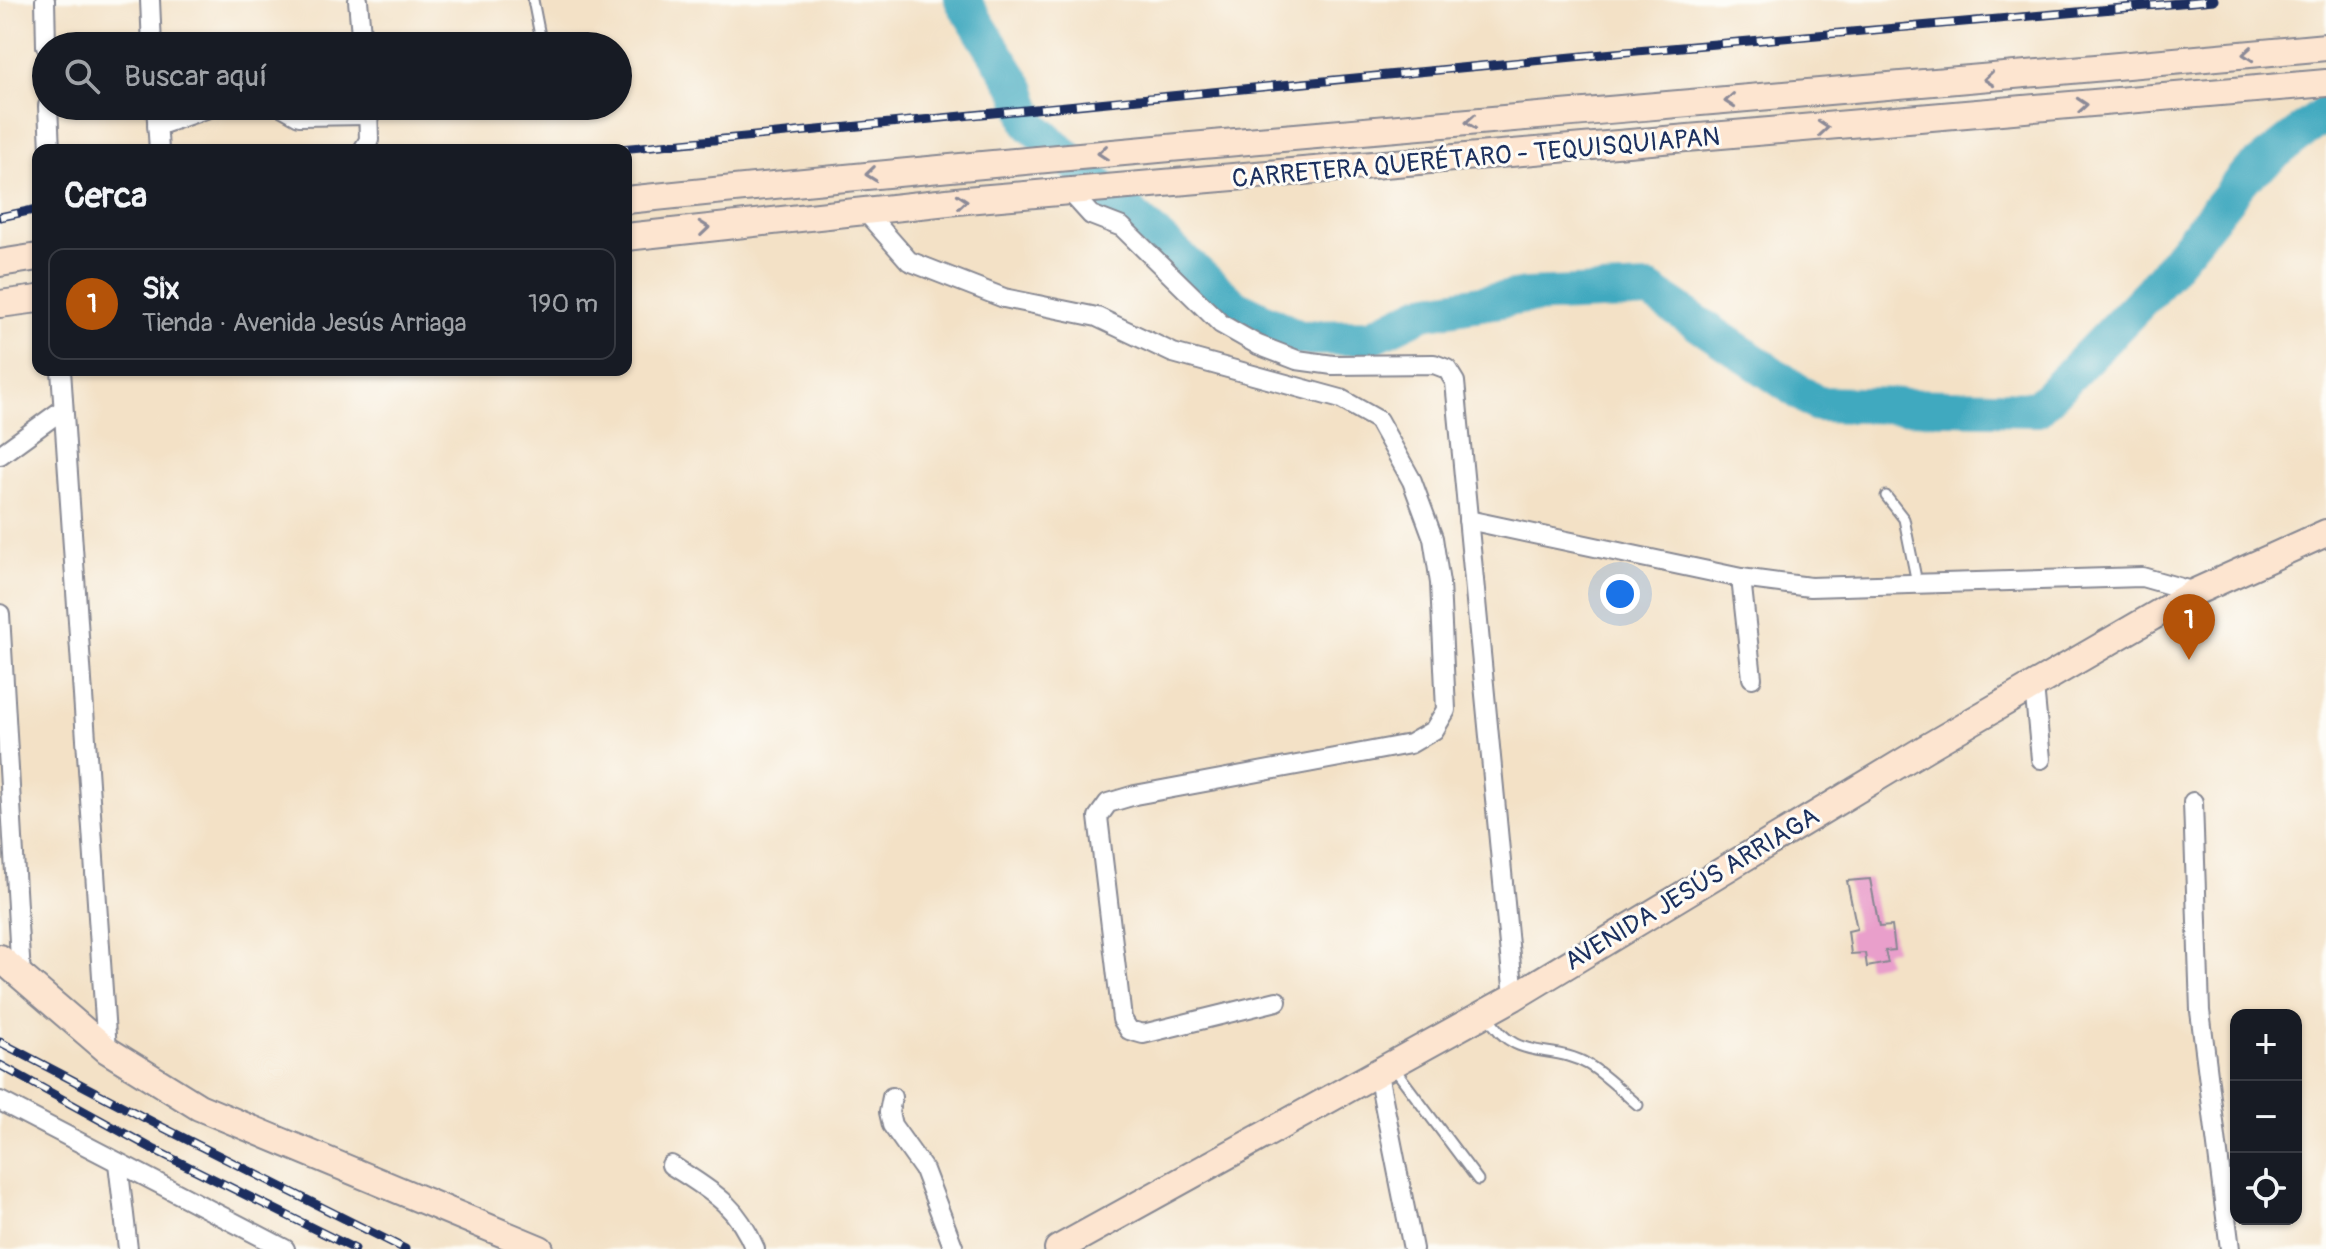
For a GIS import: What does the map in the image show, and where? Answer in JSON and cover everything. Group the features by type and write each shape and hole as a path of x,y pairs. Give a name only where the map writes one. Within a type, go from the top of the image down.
{"main road":[{"name":"CARRETERA QUERÉTARO - TEQUISQUIAPAN","path":"632,199 1147,149 2326,47"},
{"name":"CARRETERA QUERÉTARO - TEQUISQUIAPAN","path":"632,236 865,211 2326,83"},
{"path":"0,263 32,258"},
{"path":"0,304 32,300"},
{"name":"AVENIDA JESÚS ARRIAGA","path":"1058,1249 1514,997 2195,592 2326,533"},
{"path":"0,958 107,1050 199,1107 540,1249"}],"street":[{"path":"45,0 46,32"},
{"path":"150,0 151,32"},
{"path":"358,0 361,32"},
{"path":"49,120 50,144"},
{"path":"157,120 158,144"},
{"path":"157,126 174,120"},
{"path":"367,144 368,120"},
{"path":"1075,193 1091,215 1122,227 1221,324 1258,345 1297,360 1333,365 1434,364 1447,369 1455,382 1514,997"},
{"path":"865,211 909,261 1004,298 1097,317 1184,356 1341,399 1378,420 1392,441 1433,538 1440,583 1446,710 1434,730 1410,744 1135,795 1108,803 1098,817 1122,1019 1129,1030 1143,1034 1277,1001"},
{"path":"61,376 107,1050"},
{"path":"0,455 62,410"},
{"path":"1468,520 1741,578 1810,587 2142,577 2195,592"},
{"path":"1741,578 1752,678"},
{"path":"0,614 21,976"},
{"path":"2034,686 2041,759"},
{"path":"2193,802 2200,1011 2230,1249"},
{"path":"1385,1070 1413,1249"},
{"path":"892,1097 889,1112 892,1125 924,1170 954,1249"},
{"path":"0,1101 285,1249"},
{"path":"118,1163 128,1249"},
{"path":"671,1165 728,1203 743,1220 755,1249"}],"lane":[{"path":"533,0 539,32"},
{"path":"1886,496 1904,519 1917,583"},
{"path":"1486,1013 1511,1044 1532,1051 1569,1056 1589,1065 1638,1105"},
{"path":"1385,1070 1478,1180"}],"building":[{"path":"1870,879 1879,927 1892,926 1895,950 1885,951 1888,963 1867,967 1865,953 1851,954 1848,931 1857,929 1847,881"}],"waterway":[{"path":"962,0 1019,90 1030,124 1234,306 1299,338 1371,337 1423,312 1526,296 1650,291 1817,404 2037,409 2151,291 2245,176 2326,113"}],"railway":[{"path":"632,148 1625,52 2214,0"},
{"path":"0,217 32,210"},
{"path":"0,1042 405,1249"},
{"path":"0,1065 153,1149 355,1249"}],"place":[{"name":"Six","path":"2189,660"}]}
